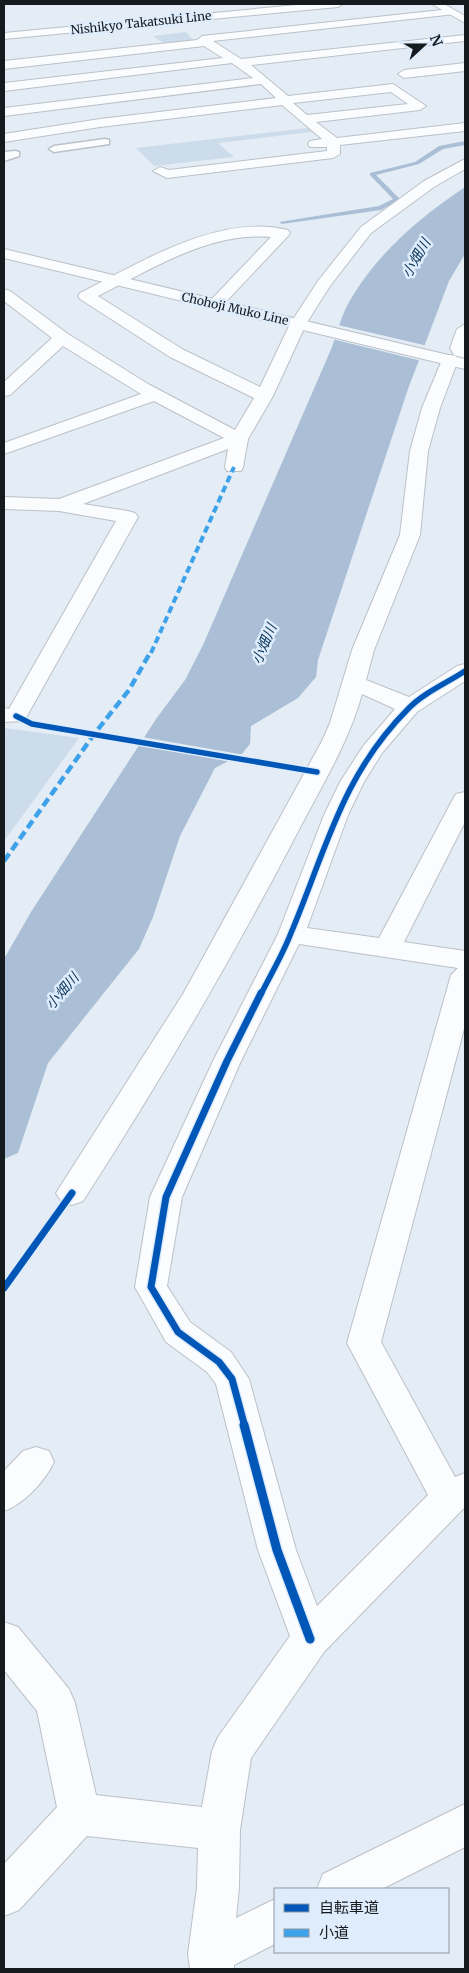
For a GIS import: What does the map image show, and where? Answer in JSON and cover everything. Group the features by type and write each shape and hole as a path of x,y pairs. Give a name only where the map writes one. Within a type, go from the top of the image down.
{"street":[{"name":"Nishikyo Takatsuki Line","path":"4,36 275,4"},
{"name":"Nishikyo Takatsuki Line","path":"4,30 338,4"},
{"path":"437,4 460,16"},
{"path":"334,142 290,108 286,100 262,80 202,39 460,16"},
{"path":"4,87 465,38"},
{"path":"4,65 206,42"},
{"path":"21,51 53,81"},
{"path":"404,74 465,67"},
{"path":"4,112 262,80"},
{"path":"4,138 100,123 393,88 420,106 305,119"},
{"path":"255,151 465,127"},
{"path":"160,170 167,174 333,154 334,142"},
{"path":"234,467 240,440 264,396 298,324 324,284 366,230 429,184 465,163"},
{"path":"215,304 283,233 263,230 195,242 86,296 176,353 264,396"},
{"name":"Chohoji Muko Line","path":"4,254 298,324 460,359"},
{"path":"4,294 62,338 155,396 240,440"},
{"path":"72,1193 139,1092 193,1002 271,862 334,742 342,723 363,650 410,535 419,451 431,408 460,359 458,348 465,329"},
{"path":"4,391 62,338"},
{"path":"4,449 155,396"},
{"path":"62,506 240,440"},
{"path":"4,503 62,506 128,517 16,716 4,715"},
{"path":"310,1640 277,1550 232,1379 220,1362 178,1332 151,1287 157,1241 166,1197 227,1060 291,934 336,815 352,782 372,750 409,707 465,671"},
{"path":"353,683 397,700 409,707"},
{"path":"387,948 465,799"},
{"path":"291,934 465,960"},
{"path":"211,1962 218,1887 219,1830 232,1751 310,1640 457,1494 364,1343 465,975"},
{"path":"4,1495 36,1462"},
{"path":"4,1640 55,1702 80,1814"},
{"path":"80,1814 219,1830"},
{"path":"4,1895 80,1814"},
{"path":"340,1888 465,1824"},
{"path":"211,1962 274,1922"}],"lane":[{"path":"54,149 104,142"},
{"path":"4,158 6,157 4,155 15,154"}],"shaded area":[{"path":"186,32 193,40 166,45 153,36"},
{"path":"308,128 312,132 218,143 234,157 154,166 136,148"},
{"path":"4,728 79,738 4,841"}],"water":[{"name":"小畑川","path":"465,187 465,254 449,281 408,389 318,660 316,677 298,698 251,726 250,744 242,754 215,768 180,836 153,917 139,949 48,1063 18,1153 4,1159 4,959 31,912 156,719 185,680 203,645 332,347 348,304 372,269 400,238 431,211"}],"pier":[{"path":"338,325 428,346 422,361 332,339"},
{"path":"142,737 245,755 232,762 137,745"}],"waterway":[{"path":"282,222 381,208 397,199 372,174 417,163 441,147 465,143"}],"marked path":[{"path":"4,861 95,733 129,690 150,654 234,467"}],"cycle path":[{"path":"310,1639 277,1550 232,1379 219,1362 178,1332 151,1287 157,1241 166,1197 227,1061 291,934 336,815 352,782 372,750 409,707 465,671"},
{"path":"16,716 32,724 317,772"},
{"path":"4,1288 72,1193"}]}
